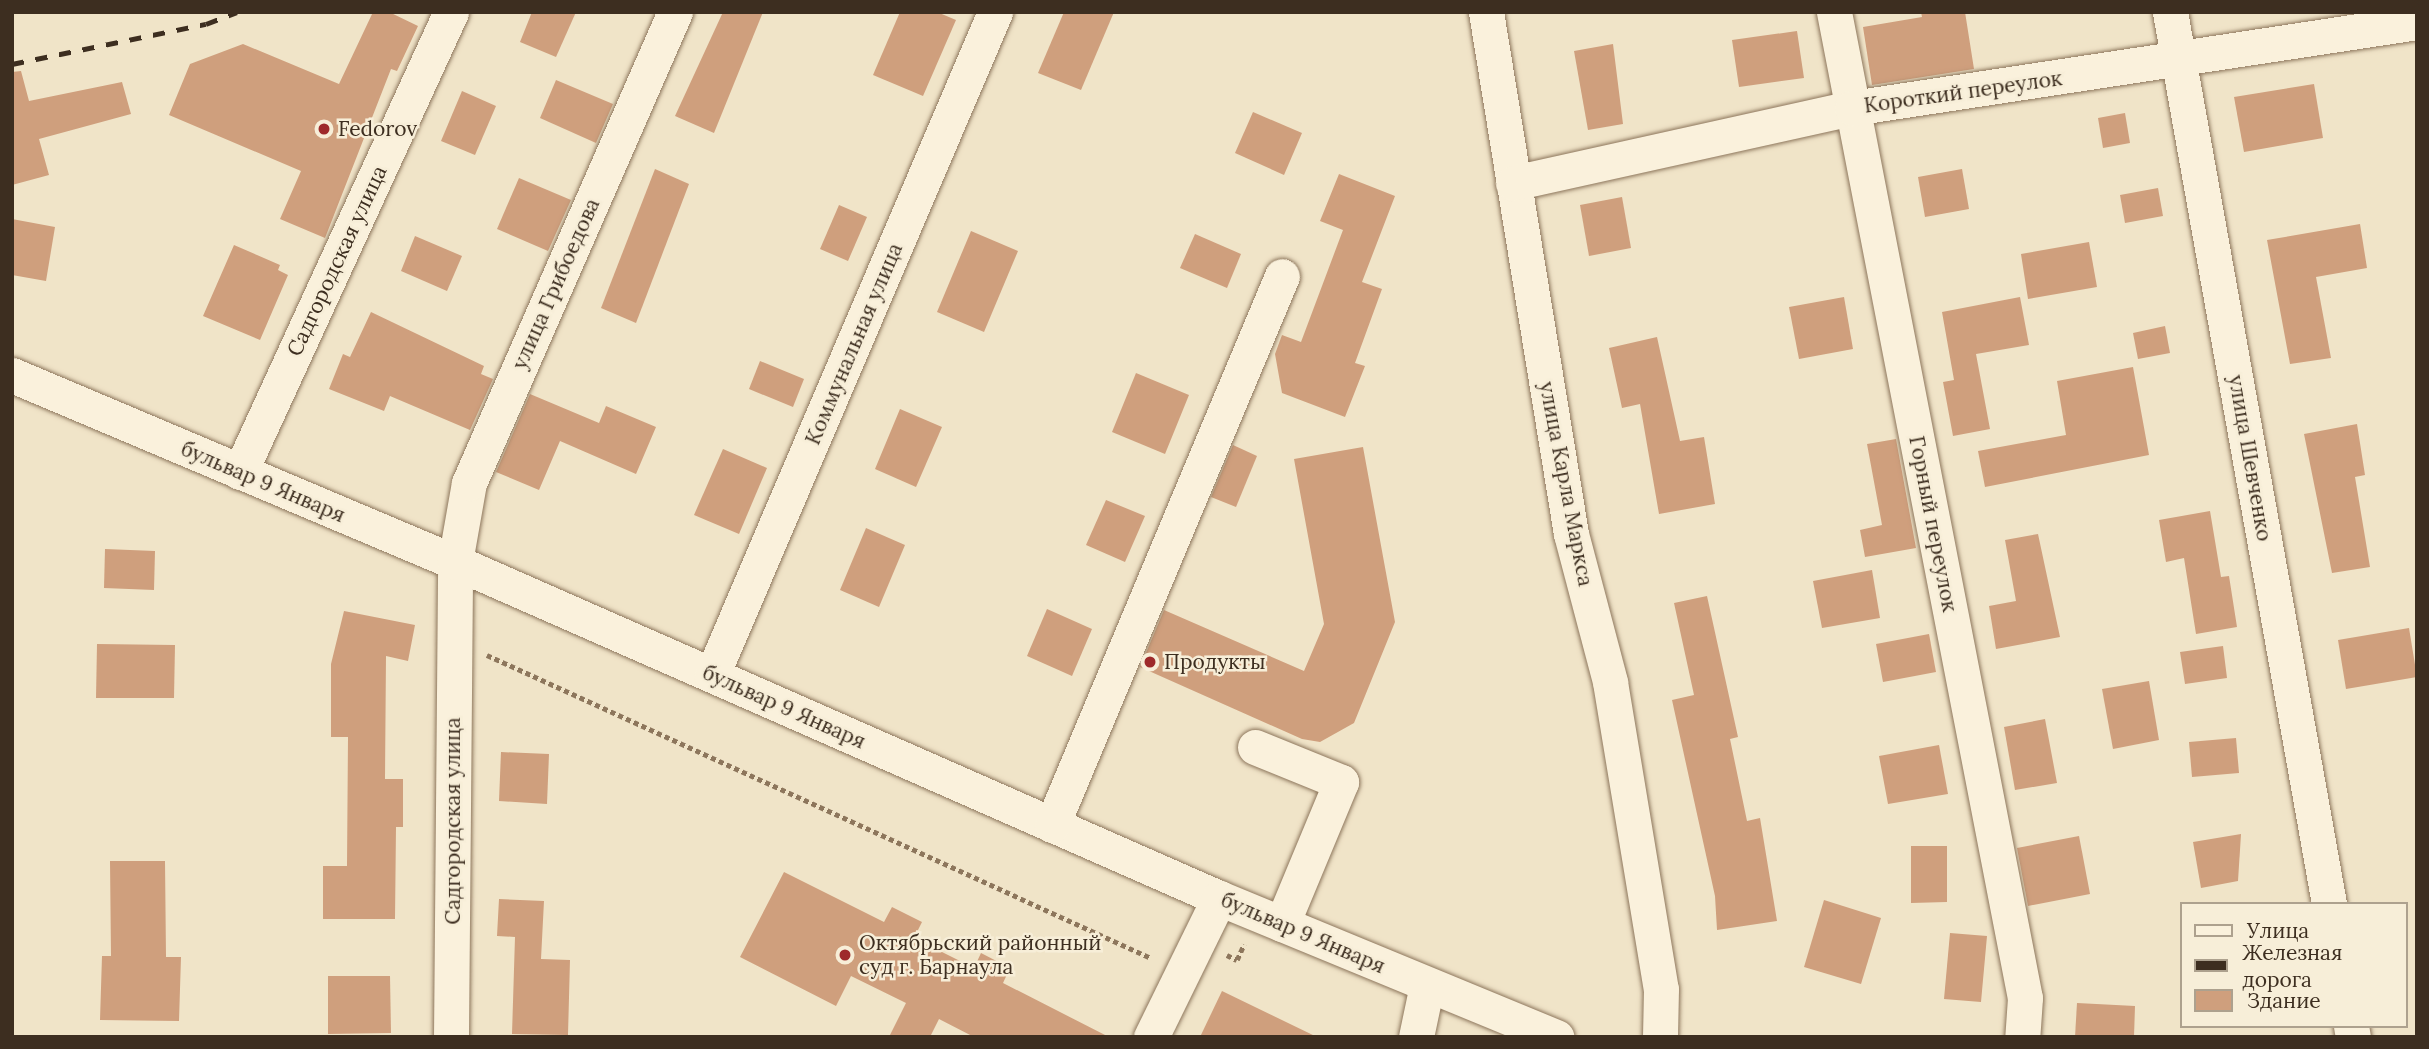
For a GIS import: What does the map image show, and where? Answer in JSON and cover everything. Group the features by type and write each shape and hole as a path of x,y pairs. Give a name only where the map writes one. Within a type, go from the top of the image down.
{"street":[{"name":"Садгородская улица","path":"240,472 451,12"},
{"name":"улица Грибоедова","path":"455,562 469,483 675,12"},
{"name":"Коммунальная улица","path":"712,675 995,12"},
{"name":"улица Карла Маркса","path":"1486,12 1571,534 1610,682 1661,989 1660,1037"},
{"name":"Горный переулок","path":"1834,12 2025,998 2022,1037"},
{"name":"улица Шевченко","path":"2170,12 2329,902"},
{"name":"Короткий переулок","path":"1513,183 1852,108 2417,22"},
{"path":"1052,825 1282,276"},
{"name":"бульвар 9 Января","path":"12,375 455,562 1219,898 1556,1037"},
{"name":"Садгородская улица","path":"451,1037 455,562"},
{"path":"1255,747 1341,782 1270,918"},
{"path":"1151,1037 1219,898"},
{"path":"1416,1037 1427,985"}],"path":[{"path":"454,640 1198,980 1218,951 1237,960 1270,918"}],"building":[{"path":"373,12 389,12 418,26 397,71 391,69 325,238 280,219 301,171 169,115 190,64 243,44 339,84"},
{"path":"532,12 576,12 556,57 520,42"},
{"path":"723,12 763,12 714,133 675,116"},
{"path":"900,12 937,12 956,20 923,96 873,75"},
{"path":"1064,12 1114,12 1081,90 1038,73"},
{"path":"1921,12 1965,12 1974,69 1872,85 1863,27 1922,17"},
{"path":"1797,31 1804,78 1739,87 1732,40"},
{"path":"1613,44 1623,124 1588,130 1574,51"},
{"path":"21,71 29,101 122,82 131,114 39,139 49,175 12,185 12,72"},
{"path":"556,80 613,104 596,143 540,118"},
{"path":"2314,84 2323,138 2244,152 2234,97"},
{"path":"462,91 496,106 475,155 441,141"},
{"path":"1253,112 1302,133 1284,175 1235,153"},
{"path":"2125,113 2130,143 2103,148 2098,118"},
{"path":"655,169 689,184 636,323 601,308"},
{"path":"1962,169 1969,209 1925,217 1918,177"},
{"path":"1339,174 1395,196 1362,282 1382,289 1355,363 1365,366 1345,417 1282,393 1275,354 1282,335 1301,342 1343,230 1320,221"},
{"path":"519,178 571,200 548,251 497,229"},
{"path":"2158,188 2163,216 2125,223 2120,195"},
{"path":"1622,197 1631,248 1589,256 1580,205"},
{"path":"839,205 867,217 848,261 820,249"},
{"path":"12,219 55,227 46,281 12,275"},
{"path":"2360,224 2367,268 2316,277 2331,358 2290,364 2267,240"},
{"path":"971,231 1018,251 984,332 937,312"},
{"path":"1195,234 1241,254 1227,288 1180,268"},
{"path":"415,236 462,256 447,291 401,271"},
{"path":"2089,242 2097,287 2028,299 2021,254"},
{"path":"234,245 280,265 278,270 288,275 260,340 203,316"},
{"path":"1844,297 1853,349 1799,359 1789,307"},
{"path":"2020,297 2029,345 1976,354 1990,429 1953,436 1943,382 1954,380 1942,312"},
{"path":"371,312 484,366 481,374 493,379 470,430 390,396 384,411 329,389 343,354 350,357"},
{"path":"2165,326 2170,353 2138,359 2133,333"},
{"path":"1657,337 1680,441 1704,437 1715,504 1659,514 1640,404 1622,408 1609,348"},
{"path":"760,361 804,379 793,407 749,389"},
{"path":"2133,367 2149,455 1985,487 1978,451 2066,435 2057,381"},
{"path":"1136,373 1189,395 1165,454 1112,432"},
{"path":"530,394 599,423 606,406 656,427 636,474 560,441 539,490 496,472"},
{"path":"900,409 942,427 916,487 875,469"},
{"path":"2357,424 2365,475 2355,477 2370,567 2332,573 2304,434"},
{"path":"1896,439 1916,548 1865,557 1860,530 1882,525 1867,444"},
{"path":"1233,445 1257,456 1236,507 1211,497"},
{"path":"1363,447 1395,622 1354,723 1320,742 1302,739 1140,667 1164,610 1304,671 1324,624 1294,459"},
{"path":"723,449 767,468 739,534 694,515"},
{"path":"1106,500 1145,516 1125,562 1086,545"},
{"path":"2210,511 2221,577 2229,576 2237,627 2196,634 2184,558 2166,562 2159,520"},
{"path":"866,528 905,545 879,607 840,590"},
{"path":"2038,534 2060,637 1996,649 1989,606 2016,601 2005,540"},
{"path":"105,549 155,551 154,590 104,588"},
{"path":"1872,570 1880,618 1822,628 1813,581"},
{"path":"1707,596 1738,737 1730,739 1747,821 1760,818 1777,921 1717,930 1715,896 1672,700 1694,695 1674,603"},
{"path":"1047,609 1092,629 1072,676 1027,656"},
{"path":"344,611 415,625 408,661 386,656 385,779 403,779 403,827 396,827 395,919 323,919 323,866 347,866 348,737 331,737 331,664"},
{"path":"2409,628 2417,677 2346,689 2338,640"},
{"path":"1929,634 1936,672 1883,682 1876,644"},
{"path":"97,644 175,645 174,698 96,698"},
{"path":"2223,646 2227,678 2185,684 2180,652"},
{"path":"2149,681 2159,740 2113,749 2102,689"},
{"path":"2045,719 2057,783 2015,790 2004,727"},
{"path":"2236,738 2239,773 2192,777 2189,742"},
{"path":"1939,745 1948,794 1888,804 1879,756"},
{"path":"501,752 549,754 547,804 499,801"},
{"path":"2241,834 2238,881 2201,888 2193,842"},
{"path":"2079,836 2090,894 2028,906 2017,848"},
{"path":"1911,846 1947,846 1947,902 1911,903"},
{"path":"110,861 165,861 166,957 181,957 179,1021 100,1020 102,956 111,956"},
{"name":"Октябрьский районный суд г. Барнаула","path":"784,872 884,922 892,907 922,922 914,938 974,968 981,953 1010,968 1003,983 1109,1037 974,1037 939,1019 930,1037 889,1037 906,1003 851,976 836,1006 740,957"},
{"path":"499,899 544,901 541,959 570,960 568,1035 512,1034 515,937 497,936"},
{"path":"1824,900 1881,918 1861,984 1804,967"},
{"path":"1950,933 1987,936 1981,1002 1944,999"},
{"path":"328,976 390,976 391,1033 328,1034"},
{"path":"1222,991 1317,1037 1200,1037"},
{"path":"2077,1003 2135,1006 2134,1037 2075,1037"}],"railway":[{"path":"12,64 206,24 237,12"}],"place":[{"name":"Fedorov","path":"324,129"},
{"name":"Продукты","path":"1150,662"},
{"name":"Октябрьский районный суд г. Барнаула","path":"845,955"}]}
